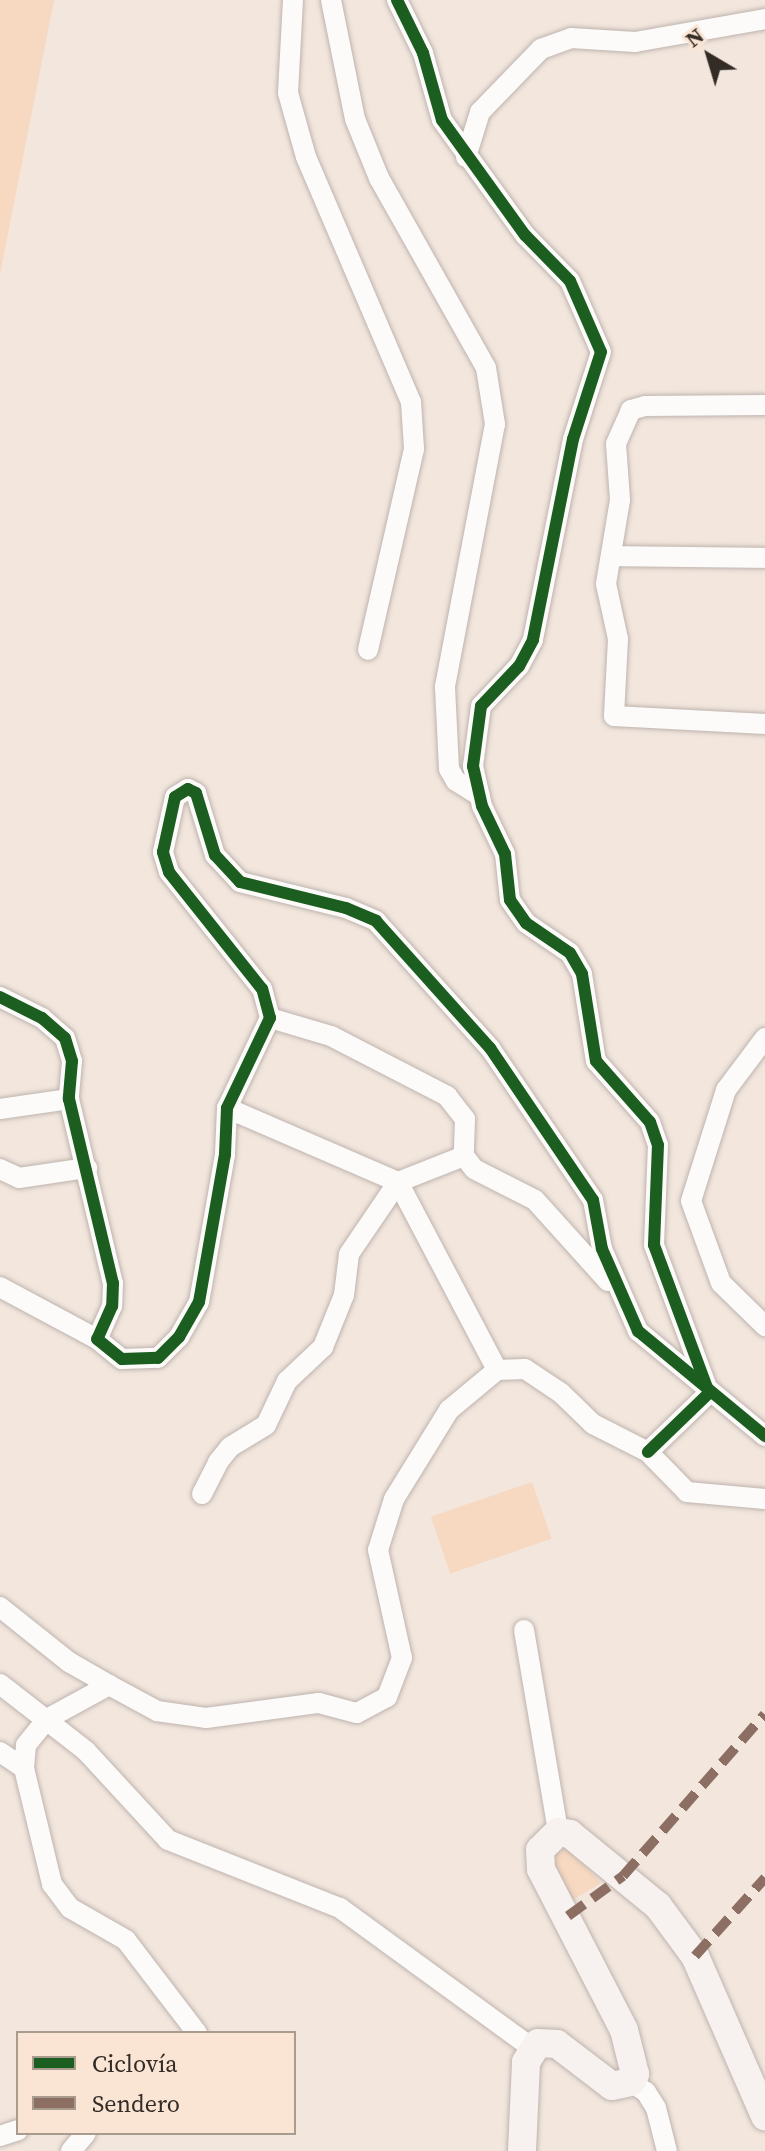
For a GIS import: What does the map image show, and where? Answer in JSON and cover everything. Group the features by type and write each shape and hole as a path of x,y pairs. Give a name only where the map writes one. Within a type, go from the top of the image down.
{"main road":[{"path":"522,2151 526,2062 532,2048 557,2044 612,2086 631,2082 634,2066 624,2030 541,1869 540,1850 558,1832 570,1834 658,1906 695,1956 765,2116"}],"street":[{"path":"293,0 288,93 306,157 411,402 414,449 368,650"},
{"path":"331,0 355,119 379,178 486,368 495,424 445,687 449,769 456,781 480,796"},
{"path":"397,0 423,53 442,120 525,235 570,281 601,352 573,439 533,640 519,666 481,706 475,728 473,766 480,796 505,854 517,912 570,953 582,974 596,1061 650,1122 658,1145 654,1245 709,1393"},
{"path":"466,157 480,112 541,49 571,38 635,42 765,19"},
{"path":"765,405 645,406 631,410 616,444 620,500 606,584 618,639 614,716 765,724"},
{"path":"612,556 765,558"},
{"path":"0,1287 97,1339 122,1359 139,1362 158,1358 179,1337 199,1302 225,1154 227,1108 270,1018 262,989 169,872 163,852 175,797 182,791 196,793 201,801 215,855 240,882 346,908 376,921 490,1048 588,1190 616,1290 638,1331 709,1393 765,1436"},
{"path":"0,997 42,1018 65,1038 72,1061 69,1099 113,1283 112,1306 97,1339"},
{"path":"270,1018 331,1036 447,1096 465,1119 464,1156 474,1169 535,1200 616,1290"},
{"path":"765,1038 726,1090 691,1201 721,1283 765,1326"},
{"path":"0,1109 69,1099"},
{"path":"227,1108 398,1182 497,1370"},
{"path":"202,1494 230,1447 266,1425 287,1381 323,1347 344,1295 349,1254 398,1182 464,1156"},
{"path":"0,1169 19,1178 87,1168"},
{"path":"0,1607 69,1662 157,1711 206,1718 319,1703 357,1713 387,1697 402,1658 378,1550 394,1499 449,1410 497,1370 525,1369 593,1424 648,1452 687,1492 765,1499"},
{"path":"648,1452 709,1393"},
{"path":"524,1630 558,1832"},
{"path":"0,1684 86,1751 168,1840 340,1908 532,2048"},
{"path":"109,1685 47,1719 26,1745 24,1768 52,1884 70,1908 126,1940 195,2031"},
{"path":"0,1752 24,1768"},
{"path":"631,2082 646,2092 656,2108 667,2151"},
{"path":"71,2151 84,2135"}],"shaded area":[{"path":"0,0 54,0 0,274"},
{"path":"532,1482 552,1539 450,1574 431,1517"},
{"path":"567,1847 601,1883 571,1901 550,1859"}],"marked path":[{"path":"568,1916 623,1876 765,1714"},
{"path":"695,1956 765,1878"}],"cycle path":[{"path":"397,0 423,53 442,120 525,235 570,281 601,352 573,439 533,640 519,666 481,706 473,766 482,806 505,854 510,900 526,923 570,953 582,974 596,1061 650,1122 658,1145 654,1245 709,1393 648,1452"},
{"path":"0,997 42,1018 65,1038 72,1061 69,1099 113,1283 112,1306 97,1339 122,1359 158,1358 179,1337 199,1302 225,1154 227,1108 270,1018 262,989 169,872 163,852 175,797 188,789 196,793 215,855 240,882 346,908 376,921 490,1048 593,1200 602,1249 638,1331 765,1436"}]}
